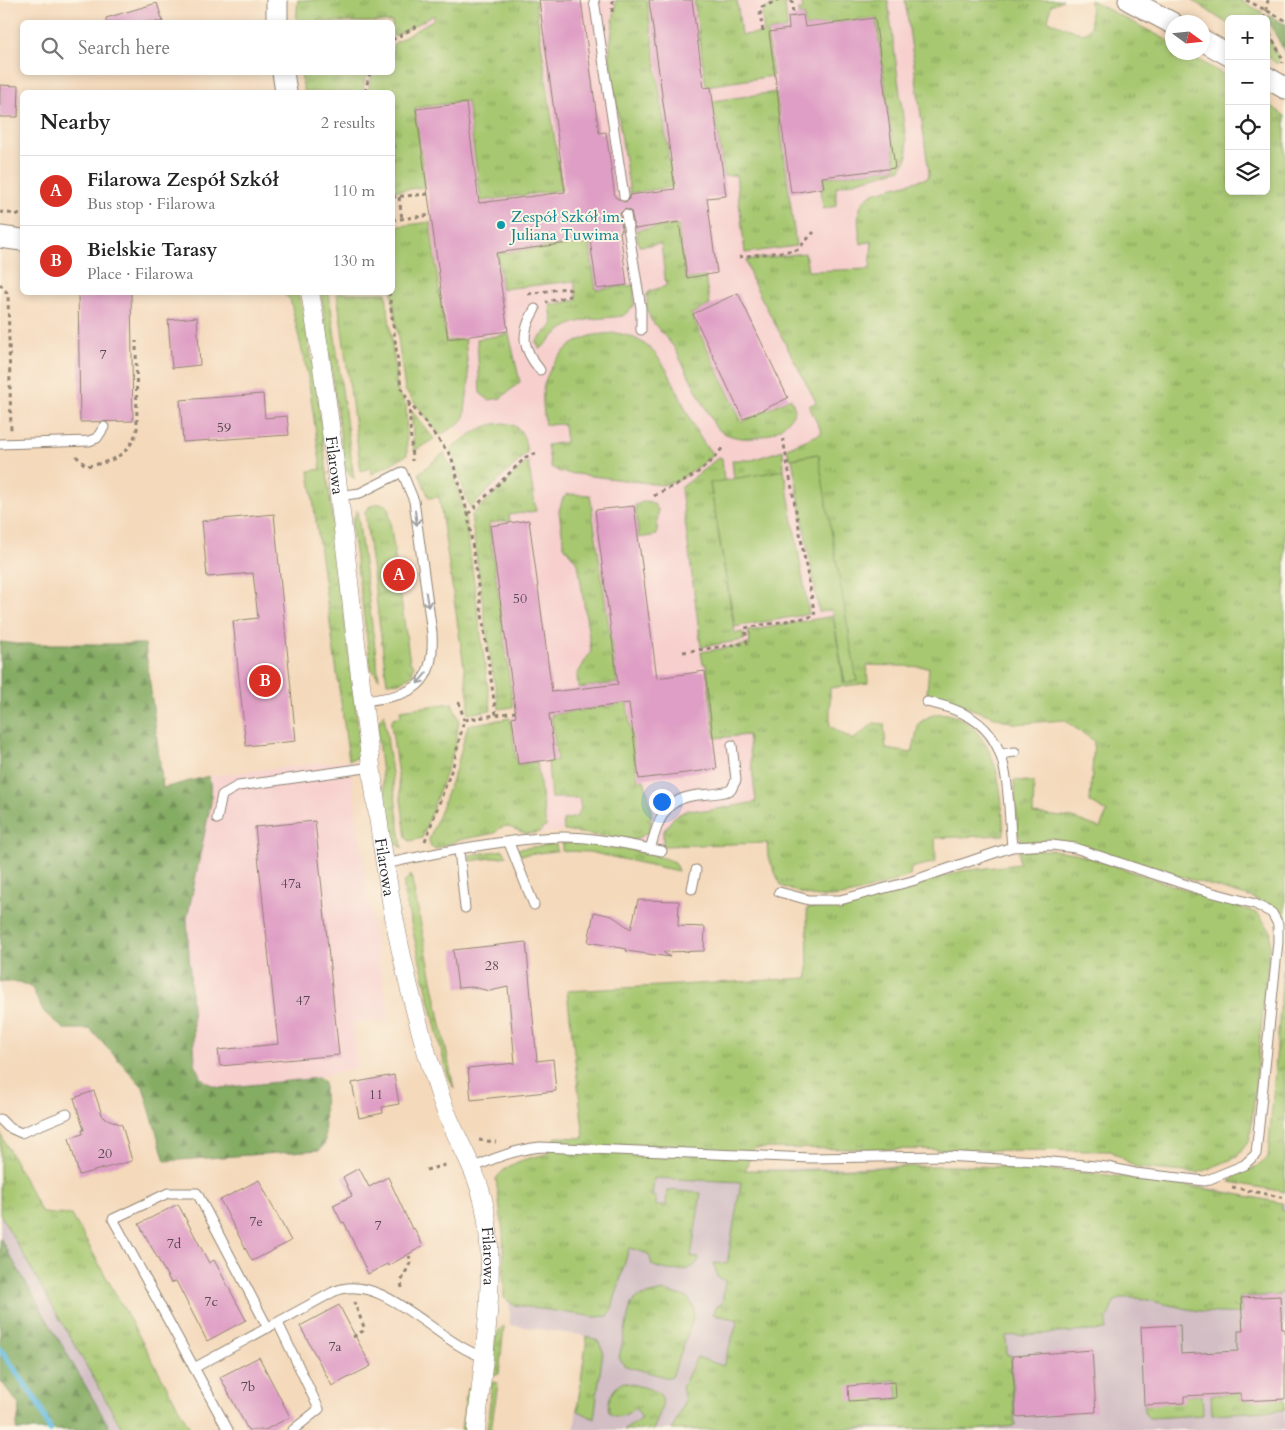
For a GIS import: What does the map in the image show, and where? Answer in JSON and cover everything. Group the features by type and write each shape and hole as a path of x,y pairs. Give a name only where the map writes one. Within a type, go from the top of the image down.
{"street":[{"path":"277,0 277,20"},
{"path":"1129,0 1165,19"},
{"path":"1210,44 1225,53"},
{"path":"283,75 286,90"},
{"path":"0,237 20,240"},
{"name":"Filarowa","path":"310,295 323,374 385,864 402,955 426,1049 444,1106 473,1168 484,1204 489,1249 484,1357 476,1430"}],"lane":[{"path":"594,0 624,196"},
{"path":"626,215 641,308 640,330"},
{"path":"534,309 527,322 524,336 530,357 540,370"},
{"path":"0,444 89,441 97,438 104,427"},
{"path":"338,496 360,493 402,472 414,501 434,655 429,670 407,693 396,697 364,701"},
{"path":"927,702 963,711 981,723 994,737 1005,770 1012,847"},
{"path":"650,849 661,818 667,808 677,800 731,790 736,780 732,745"},
{"path":"1001,754 1015,752"},
{"path":"217,820 222,795 238,786 372,768"},
{"path":"385,864 420,856 543,838 579,838 662,851"},
{"path":"509,843 534,905"},
{"path":"473,1168 517,1150 540,1147 811,1158 943,1156 1040,1161 1107,1167 1135,1173 1204,1181 1244,1165 1256,1154 1278,942 1278,924 1272,913 1255,904 1199,889 1075,848 1052,845 1012,847 864,895 826,901 809,900 779,892"},
{"path":"459,850 466,908"},
{"path":"692,889 696,870"},
{"path":"0,1119 8,1127 21,1133 67,1114"},
{"path":"228,1430 113,1219 168,1193 196,1193 268,1328"},
{"path":"194,1368 333,1292 349,1287 374,1293 400,1306 462,1349 484,1357"},
{"path":"278,1323 319,1409 293,1430"}],"path":[{"path":"762,31 760,14 762,7 779,0"},
{"path":"792,0 793,17"},
{"path":"1246,0 1285,20"},
{"path":"1265,15 1268,0"},
{"path":"395,38 419,24"},
{"path":"1270,34 1283,60 1277,78"},
{"path":"366,90 369,75"},
{"path":"395,198 428,194"},
{"path":"399,197 402,219"},
{"path":"0,212 20,215"},
{"path":"395,220 430,215"},
{"path":"739,257 797,250 814,232"},
{"path":"0,284 8,294 11,444"},
{"path":"528,294 566,288 570,290 570,296 567,298 545,302 534,309"},
{"path":"389,295 401,388 409,402 450,456 468,514 496,715"},
{"path":"409,402 412,465"},
{"path":"683,652 747,643 745,628 815,616 783,440"},
{"path":"654,496 665,488 684,482 710,463 723,446"},
{"path":"468,514 526,457 537,453"},
{"path":"420,856 422,844 428,835 453,766 464,720 459,702"},
{"path":"464,720 515,712"},
{"path":"1204,1181 1285,1198"},
{"path":"400,1306 403,1298 401,1282 411,1261 409,1256"},
{"path":"353,1337 363,1332 364,1327 352,1297 358,1297"}],"shaded area":[{"path":"415,0 925,0 946,199 870,269 763,273 817,402 864,590 868,683 836,688 829,659 767,843 663,846 585,832 564,831 527,834 512,717 515,716 515,712 486,501 482,496 466,437 457,426 448,339 416,109 431,107"},
{"path":"349,760 374,933 390,1021 353,1023 358,1067 318,1078 220,1088 206,1084 198,1074 195,1062 187,919 212,797 209,776"},
{"path":"0,1157 154,1430 66,1430 0,1312"},
{"path":"887,1166 1038,1168 1203,1187 1285,1203 1285,1430 574,1430 587,1336 510,1325 509,1293 523,1176"}],"green space":[{"path":"298,0 535,0 562,190 481,201 467,101 415,108 425,187 395,191 395,90 368,90 372,75 395,75 395,43 434,19 434,15 395,36 395,20 296,20"},
{"path":"616,0 647,0 673,187 630,193 609,55"},
{"path":"694,0 737,0 741,35 764,33 762,16 764,9 785,0 787,28 767,32 773,76 706,86"},
{"path":"801,0 888,0 908,156 901,169 836,187 836,206 823,209 821,189 824,189 823,178 896,168 876,18 805,27 804,15 798,15 798,10 803,10"},
{"path":"905,0 1063,0 1051,5 1048,21 1083,34 1091,27 1090,0 1165,39 1165,60 1199,60 1225,76 1225,195 1270,195 1270,105 1285,116 1285,924 1280,910 1253,898 1075,845 1054,841 1023,842 1018,834 1014,780 1034,782 1033,814 1073,818 1100,828 1107,812 1090,802 1094,741 1064,720 1016,724 927,694 929,667 867,665 868,683 830,688 830,726 853,740 874,723 884,724 886,749 912,753 919,723 925,719 936,714 946,714 963,720 971,726 983,741 995,767 1001,796 1004,835 935,838 936,862 911,868 910,876 872,889 833,897 807,895 781,886 768,856 767,843 663,846 663,832 674,817 689,809 706,811 756,802 748,735 715,738 706,664 703,664 701,652 750,644 748,631 833,616 844,683 817,454 792,459 789,458 787,448 822,433 809,406 816,402 752,280 746,260 805,253 808,271 870,269 872,241 861,244 858,221 860,208 869,196 876,192 928,178 929,173"},
{"path":"1192,0 1239,0 1262,12 1262,15 1225,15 1225,22"},
{"path":"1270,16 1285,24 1285,53 1270,24"},
{"path":"1270,41 1279,58 1277,64 1270,58"},
{"path":"301,75 366,75 363,90 304,90"},
{"path":"776,92 796,246 745,253 736,175 724,176 716,118 706,102"},
{"path":"430,222 446,341 465,339 469,380 464,419 440,435 405,390 392,295 395,295 395,227"},
{"path":"678,225 686,279 705,277 710,305 691,314 742,422 791,398 795,410 781,428 771,433 760,437 737,437 726,434 716,428 674,347 651,320 647,310 647,294 650,291 666,286 661,244 639,246 636,230"},
{"path":"588,234 596,290 634,285 634,306 623,316 577,322 560,331 540,350 536,341 553,325 550,305 577,300 574,281 502,289 498,254 573,243 573,236"},
{"path":"285,295 297,295 301,302 315,375 361,753 359,757 349,760 309,471 321,469 308,377 290,299"},
{"path":"321,295 329,295 354,479 345,469"},
{"path":"337,295 386,295 398,393 406,405 407,455 372,474 370,468 361,471"},
{"path":"615,333 635,339 651,350 664,365 701,439 714,455 678,481 663,485 560,472 551,467 547,445 566,442 564,424 545,425 543,390 548,374 557,359 570,346 585,338"},
{"path":"509,334 520,382 501,398 489,400 480,393 477,339"},
{"path":"411,410 434,439 414,451"},
{"path":"504,423 515,426 522,432 527,453 470,508 450,450 482,428"},
{"path":"783,450 784,470 734,479 732,460 752,460"},
{"path":"444,453 454,474 465,515 491,710 468,714 469,701 439,497 429,498 419,473"},
{"path":"818,454 857,681 845,683 832,610 819,612 792,459"},
{"path":"719,457 722,458 724,481 710,483 735,633 743,632 744,640 701,647 681,488"},
{"path":"528,461 536,511 509,515 510,521 490,523 489,526 513,707 499,709 471,516"},
{"path":"784,470 809,614 735,627 710,483"},
{"path":"568,494 590,495 617,683 578,688 577,675 591,651 578,563 564,546 559,511 563,498"},
{"path":"646,501 653,503 658,510 657,535 639,538 635,505"},
{"path":"383,504 388,507 410,663 414,665 412,675 401,682 387,683 365,512 369,507"},
{"path":"357,510 379,679 371,668 352,530 352,522"},
{"path":"0,642 18,644 145,644 163,788 209,776 212,797 187,919 195,1062 197,1068 203,1079 220,1088 318,1078 324,1082 325,1143 320,1150 165,1161 143,1087 90,1029 64,1029 44,1012 32,988 20,982 0,982"},
{"path":"452,703 459,720 455,747 422,838 410,841 406,838 391,723 393,718 401,716 400,710"},
{"path":"627,703 638,781 644,780 651,806 649,832 634,840 564,831 563,820 576,817 581,809 579,798 551,798 548,762 557,760 551,715"},
{"path":"384,714 402,848 392,839 389,832 377,732 380,719"},
{"path":"510,718 517,765 537,762 546,827 542,828 540,832 527,834 507,826 500,828 495,833 459,840 436,849 431,847 429,840 456,769 468,725"},
{"path":"562,843 605,845 648,854 675,862 678,871 589,852 562,851"},
{"path":"556,844 557,851 518,855 517,849"},
{"path":"503,850 507,856 470,861 470,855"},
{"path":"1052,850 1075,853 1257,913 1271,931 1250,1139 1237,1157 1198,1173 1137,1168 1111,1151 754,1148 745,1170 937,1166 1044,1169 1164,1182 1282,1203 1282,1210 1285,1211 1285,1292 1281,1292 1280,1295 1240,1297 1241,1313 1214,1313 1139,1298 1120,1298 1114,1302 1107,1319 1106,1330 1006,1336 1007,1355 1011,1355 1015,1426 975,1430 871,1428 672,1430 685,1400 682,1388 697,1357 723,1366 738,1320 713,1314 717,1306 722,1304 725,1281 717,1277 714,1263 727,1264 741,1182 654,1178 652,1197 656,1197 656,1206 666,1206 667,1190 701,1193 691,1257 699,1258 692,1267 686,1270 664,1269 652,1265 649,1254 629,1248 611,1312 608,1316 596,1317 514,1305 504,1298 503,1232 496,1179 506,1168 512,1165 526,1159 547,1154 556,1137 584,1138 567,991 808,978 807,908 846,906 962,871 1019,864 1019,851","holes":["896,1380 898,1399 879,1400 877,1382"]},
{"path":"411,875 454,1089 446,1070 404,894 404,883"},
{"path":"1285,947 1285,1192 1230,1182 1238,1174 1260,1165 1268,1157"},
{"path":"0,1133 42,1213 72,1215 191,1430 123,1430 0,1214"},
{"path":"0,1238 111,1430 16,1430 20,1406 0,1380"},
{"path":"663,1291 687,1297 694,1307 693,1319 672,1377 669,1378 626,1366 619,1358 631,1304 638,1297"},
{"path":"504,1326 499,1374 493,1374 495,1341"},
{"path":"587,1336 598,1341 603,1351 594,1419 577,1410"},
{"path":"492,1382 498,1383 491,1430 487,1430"},
{"path":"624,1382 647,1388 660,1394 662,1406 653,1430 624,1430 642,1418 635,1408 621,1416 614,1416 610,1413 610,1396 618,1385"},
{"path":"467,1388 471,1388 466,1430 461,1430"},
{"path":"1241,1393 1241,1400 1285,1399 1285,1410 1212,1414 1211,1395"},
{"path":"1202,1395 1203,1415 1149,1418 1145,1414 1144,1405 1184,1396"}],"building":[{"path":"539,0 581,0 599,133 606,132 615,197 624,202 628,201 630,195 675,189 649,0 692,0 704,88 711,87 726,196 707,198 717,273 687,278 679,222 635,229 631,211 625,209 620,213 622,231 620,231 627,285 597,289 590,240 496,253 508,331 448,339 416,109 466,103 479,203 565,192"},
{"path":"157,3 162,20 106,20 106,18"},
{"path":"803,15 805,27 875,18 895,168 822,177 824,188 791,193 769,32 789,29 788,17"},
{"path":"0,85 19,86 18,117 0,117"},
{"path":"738,293 788,398 743,419 693,314"},
{"path":"78,295 131,295 133,421 80,422"},
{"path":"197,317 200,365 172,368 168,320"},
{"path":"263,394 265,418 287,416 289,435 183,442 180,400"},
{"path":"634,506 657,678 705,671 717,769 639,779 629,703 549,714 555,759 518,764 512,717 516,716 490,526 529,520 552,692 618,684 595,510"},
{"path":"274,514 296,741 246,746 233,621 258,618 253,573 207,577 202,521"},
{"path":"315,821 339,1055 220,1066 218,1050 278,1044 255,827"},
{"path":"638,900 679,901 678,926 705,927 704,951 663,952 670,957 626,951 627,949 588,942 594,912 612,916 631,929"},
{"path":"526,942 537,1061 553,1059 556,1091 471,1100 468,1068 515,1063 508,987 490,991 472,987 458,988 453,950"},
{"path":"394,1075 399,1104 382,1107 383,1113 359,1118 352,1083"},
{"path":"94,1091 103,1117 122,1125 132,1161 79,1175 69,1138 83,1134 82,1130 84,1130 74,1098"},
{"path":"359,1168 369,1187 388,1177 412,1229 414,1228 423,1246 388,1266 387,1264 368,1274 344,1222 342,1223 333,1205 352,1196 343,1177"},
{"path":"259,1180 291,1241 252,1261 220,1200"},
{"path":"178,1204 209,1263 214,1260 246,1320 207,1341 176,1281 171,1283 139,1224"},
{"path":"1280,1296 1282,1329 1285,1329 1285,1399 1241,1401 1241,1393 1184,1396 1184,1403 1144,1405 1141,1327 1180,1325 1181,1354 1238,1351 1238,1331 1243,1331 1241,1298"},
{"path":"339,1305 371,1366 332,1386 300,1326"},
{"path":"1092,1350 1096,1412 1016,1417 1012,1356"},
{"path":"259,1357 290,1417 265,1430 248,1430 220,1377"},
{"path":"895,1382 896,1398 849,1401 848,1386"}],"waterway":[{"path":"0,1349 38,1403 50,1430"}],"place":[{"name":"Zespół Szkół im. Juliana Tuwima","path":"501,225"},
{"name":"Filarowa Zespół Szkół","path":"399,575"},
{"name":"Bielskie Tarasy","path":"265,681"}]}
